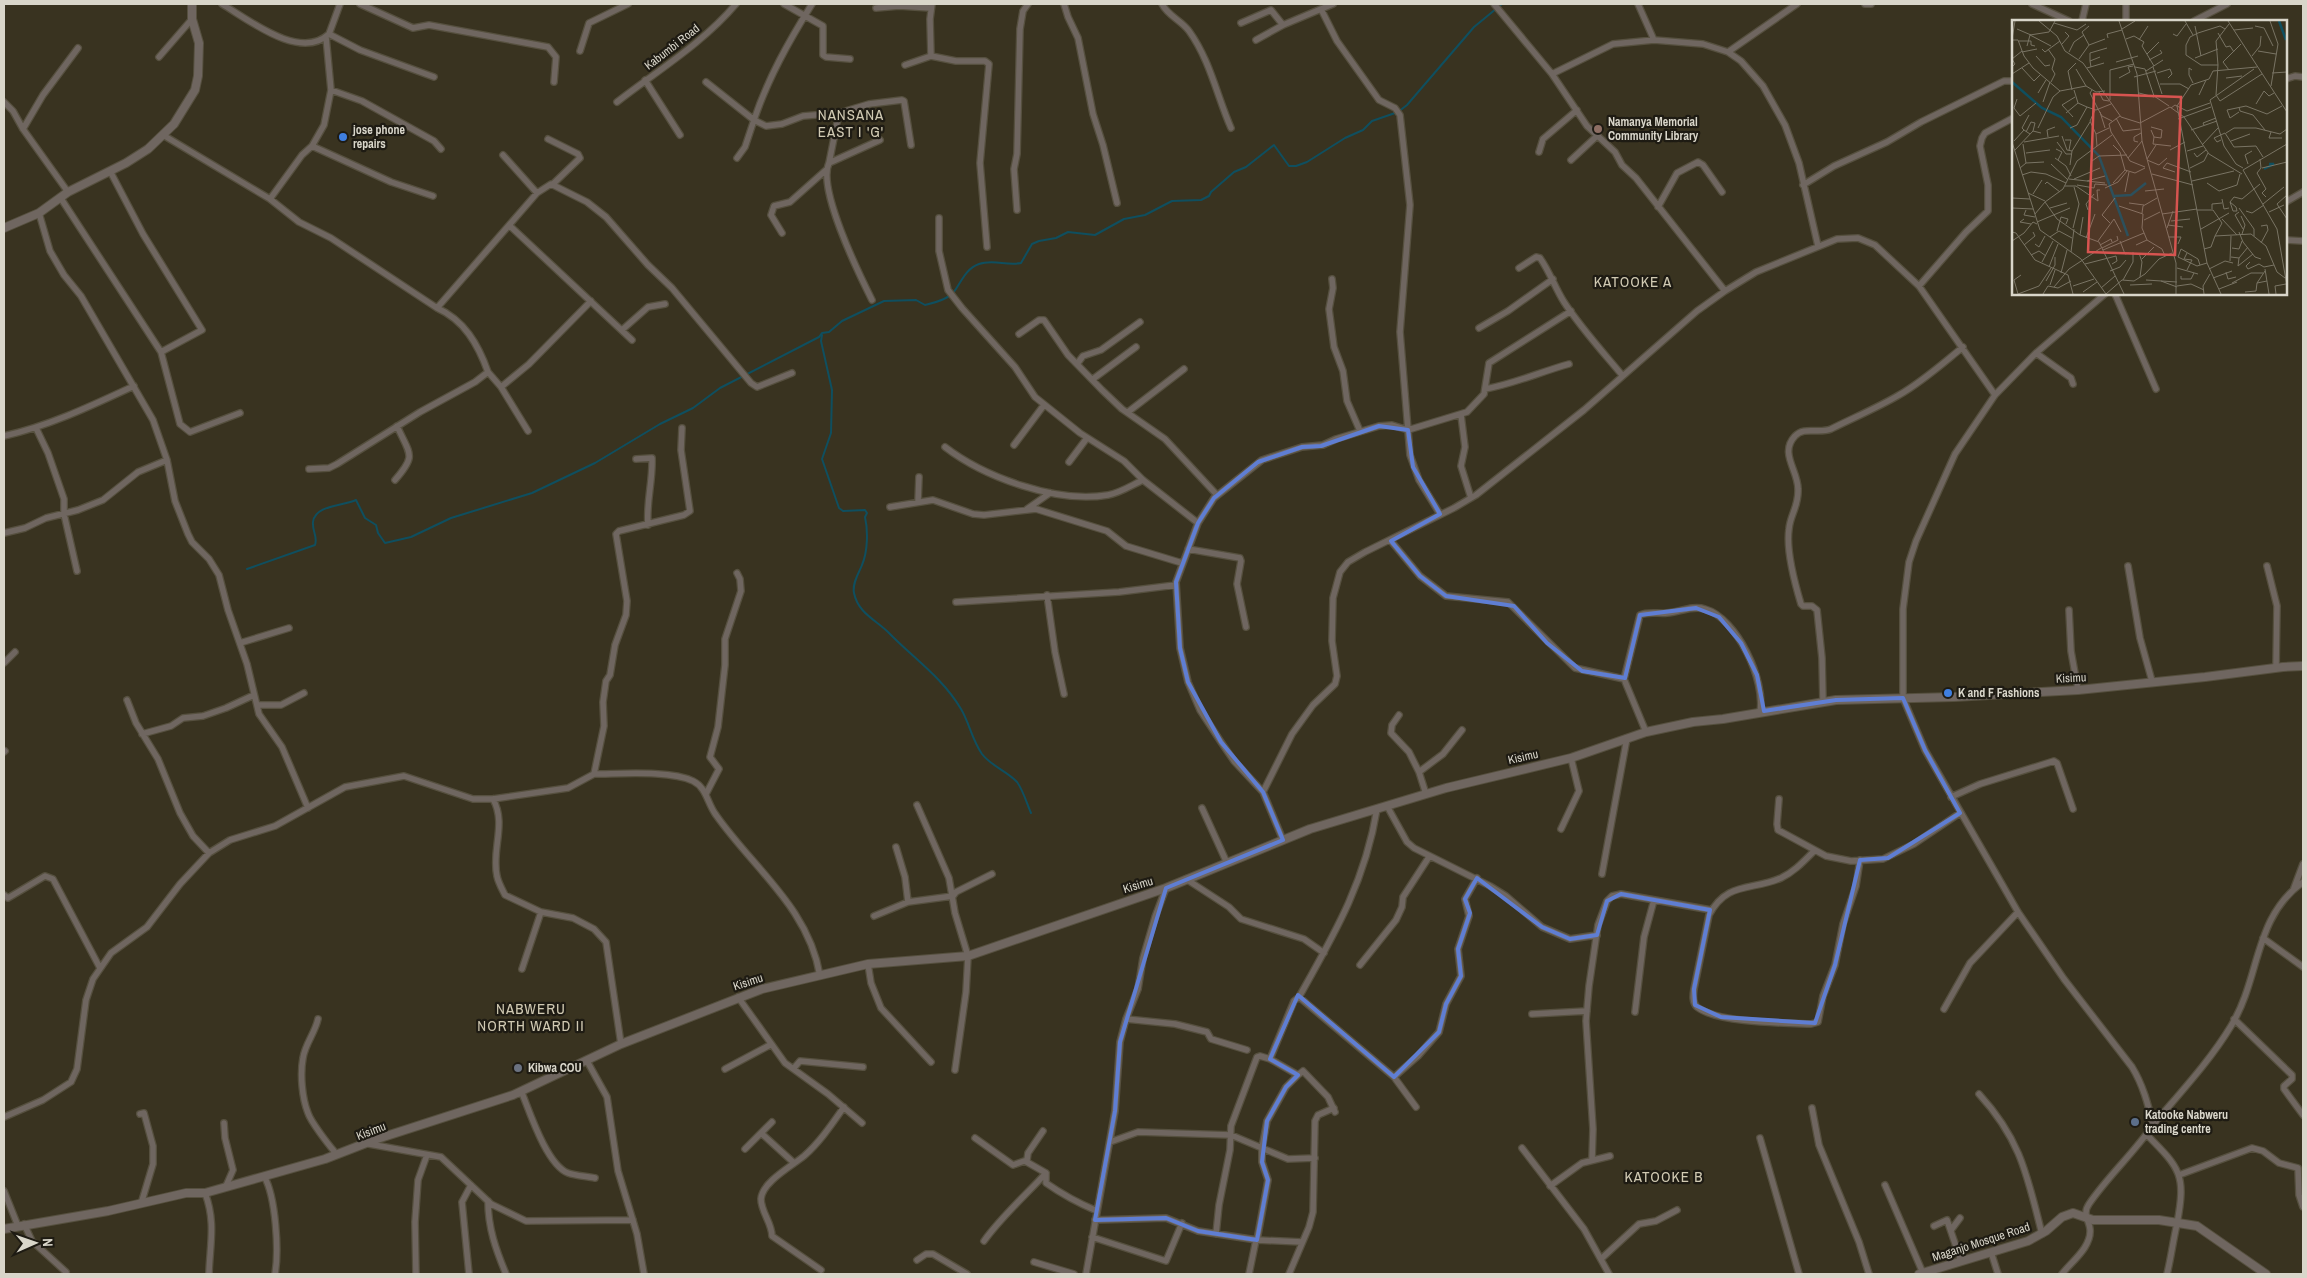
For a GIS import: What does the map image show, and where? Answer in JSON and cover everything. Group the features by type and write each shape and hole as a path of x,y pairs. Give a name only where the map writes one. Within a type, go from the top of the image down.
{"street":[{"path":"4,228 39,213 68,192 148,149 174,124 188,102 198,76 199,43 192,19 192,4"},
{"path":"222,4 260,26 297,44 314,42 328,35"},
{"path":"270,199 302,155 312,146 324,125 331,90 328,35 340,4"},
{"path":"360,4 413,28 429,25 548,47 556,57 554,82"},
{"path":"580,51 588,23 628,4"},
{"name":"Kabumbi Road","path":"617,102 697,41 736,4"},
{"path":"784,4 823,26 823,55 830,58 850,59"},
{"path":"737,158 744,147 770,79 788,43 812,4"},
{"path":"1017,210 1014,170 1017,154 1020,29 1023,9 1028,4"},
{"path":"1064,4 1078,38 1093,114 1103,145 1117,203"},
{"path":"1162,4 1166,12 1189,30 1202,51 1231,128"},
{"path":"1256,40 1283,25 1333,4"},
{"path":"1495,4 1552,74 1587,126 1615,152 1622,165 1636,178 1725,291"},
{"path":"1638,4 1654,40"},
{"path":"1728,52 1798,4"},
{"path":"1865,4 1870,4"},
{"path":"2032,4 2066,20"},
{"path":"2082,20 2086,4"},
{"path":"2126,4 2126,20"},
{"path":"2196,20 2227,4"},
{"path":"876,8 932,6 931,56"},
{"path":"1321,9 1337,41 1379,100 1395,108 1400,116 1410,204 1400,332 1408,430 1412,467 1440,514"},
{"path":"1241,23 1271,10 1283,25"},
{"path":"159,57 182,28 192,19"},
{"path":"328,35 360,50 434,77"},
{"path":"1552,74 1613,44 1654,40 1703,44 1728,52 1749,69 1775,104 1785,124 1799,163 1818,246"},
{"path":"23,129 43,95 78,48"},
{"path":"905,65 931,56 961,62 985,61 988,64 980,163 987,247"},
{"path":"2287,79 2295,76 2303,77"},
{"path":"645,80 680,135"},
{"path":"1803,185 1834,166 1887,142 1921,122 2004,81 2012,81"},
{"path":"706,82 754,120 766,126 782,124 803,116 839,113 869,104 904,101 911,145"},
{"path":"331,90 379,110 434,141 441,149"},
{"path":"4,102 13,111 23,129 68,192"},
{"path":"1539,152 1543,139 1577,110"},
{"path":"782,233 772,215 772,209 774,206 790,202 826,170 830,163 839,113"},
{"path":"1919,286 1966,232 1988,211 1988,186 1980,146 1982,138 1984,134 2012,119"},
{"path":"163,135 270,199 299,222 332,238 437,308 451,314 463,324 488,372 502,387 528,431"},
{"path":"1571,160 1598,135"},
{"path":"548,139 578,154 580,158 553,184"},
{"path":"830,163 880,140"},
{"path":"312,146 391,182 433,196"},
{"path":"503,155 537,193"},
{"path":"1658,206 1677,173 1698,162 1703,165 1722,192"},
{"path":"826,170 828,189 853,264 872,300"},
{"path":"110,171 143,234 202,330 161,352"},
{"path":"437,308 537,193 548,184 553,184 588,202 606,217 648,265 678,295 757,387 792,373"},
{"path":"2287,201 2303,192"},
{"path":"60,197 161,352 180,424 190,432 240,413"},
{"path":"39,213 50,251 64,274 81,296 153,420 167,460 180,514 192,542 209,559 219,575 257,705 265,725 282,748 308,808"},
{"path":"939,218 939,251 948,290 1015,367 1035,397 1087,438 1124,461 1143,480 1198,524"},
{"path":"510,226 632,340"},
{"path":"1263,792 1292,734 1314,705 1335,684 1337,676 1331,623 1334,587 1340,572 1356,557 1471,498 1557,432 1622,375 1725,291 1756,272 1838,239 1858,238 1875,245 1919,286 1995,395"},
{"path":"2287,240 2303,240"},
{"path":"1518,268 1538,257 1549,270 1571,311 1622,375"},
{"path":"1332,279 1334,288 1329,309 1334,346 1343,371 1347,401 1360,431"},
{"path":"1479,328 1508,311 1553,279"},
{"path":"2104,295 2036,352 1995,395 1955,454 1916,541 1909,562 1903,609 1903,698 1925,750 2018,912 2064,979 2132,1067 2146,1096 2153,1126"},
{"path":"2115,295 2156,389"},
{"path":"502,387 529,364 591,301"},
{"path":"622,330 648,307 664,304"},
{"path":"1283,840 1263,792 1234,761 1221,742 1200,710 1188,682 1180,648 1176,585 1182,563 1198,524 1217,495 1262,460 1302,447 1324,445 1360,431 1385,426 1408,430 1467,412 1479,402 1485,389 1489,363 1571,311"},
{"path":"1019,334 1042,318 1076,364 1128,412 1165,439 1217,495"},
{"path":"1076,364 1083,356 1101,350 1140,322"},
{"path":"1093,379 1136,347"},
{"path":"1823,701 1822,658 1817,610 1812,606 1803,606 1801,604 1789,542 1790,521 1797,508 1798,488 1789,457 1788,446 1795,435 1802,431 1827,430 1898,396 1918,383 1963,347"},
{"path":"2036,352 2072,378 2073,384"},
{"path":"1485,389 1509,385 1546,370 1569,364"},
{"path":"1128,412 1184,369"},
{"path":"309,470 329,468 337,464 397,426 475,382 488,372"},
{"path":"4,436 36,428 134,386"},
{"path":"1014,445 1044,405"},
{"path":"1461,414 1464,447 1461,466 1471,498"},
{"path":"394,480 408,464 410,455 397,426"},
{"path":"36,428 48,453 60,488 77,571"},
{"path":"594,774 604,726 603,702 606,681 610,675 615,645 626,615 627,601 616,534 619,531 684,515 690,511 681,450 682,428"},
{"path":"1069,462 1087,438"},
{"path":"945,447 959,458 984,471 1050,494 1109,495 1143,480"},
{"path":"636,459 652,458 652,476 647,510 648,525"},
{"path":"4,533 25,528 46,518 64,514 102,500 138,472 167,460"},
{"path":"918,502 920,477"},
{"path":"1024,510 1050,494"},
{"path":"890,507 918,502 938,502 978,514 1036,509 1107,531 1126,546 1182,563"},
{"path":"1391,540 1420,576 1446,596 1508,602 1520,612 1547,643 1575,668 1624,679"},
{"path":"1188,550 1240,558 1237,584 1246,627"},
{"path":"2128,566 2140,638 2152,681"},
{"path":"2267,566 2277,606 2276,668"},
{"path":"706,794 719,767 710,757 716,736 725,665 725,640 741,591 740,579 737,573"},
{"path":"956,602 1118,592 1176,585"},
{"path":"1047,595 1055,652 1064,694"},
{"path":"1646,732 1624,679 1640,615 1696,608 1706,609 1720,617 1750,656 1757,675 1762,702 1760,712"},
{"path":"2068,610 2071,651 2078,690"},
{"path":"240,643 289,628"},
{"path":"4,662 15,652"},
{"name":"Kisimu","path":"4,1229 141,1204 186,1193 205,1193 334,1155 513,1095 621,1044 762,989 868,964 968,956 1166,888 1283,840 1426,794 1499,774 1571,758 1646,732 1693,722 1723,719 1823,701 2078,690 2303,666"},
{"path":"257,705 281,705 304,693"},
{"path":"142,734 171,726 184,718 203,716 226,708 254,695"},
{"path":"127,700 136,724 158,758 180,812 193,836 209,853"},
{"path":"1398,715 1392,725 1391,733 1409,752 1419,772 1426,794"},
{"path":"1419,772 1444,754 1462,730"},
{"path":"1602,874 1627,738"},
{"path":"1561,829 1579,791 1571,758"},
{"path":"1951,796 1980,784 2054,761 2073,809"},
{"path":"4,1117 43,1100 71,1082 77,1069 86,1000 91,984 100,968 111,953 147,928 180,884 209,853 230,840 275,826 345,787 404,776 473,799 493,799 568,788 594,774 657,774 691,780 700,786 706,794 715,814 791,905 810,939 820,976"},
{"path":"493,799 497,807 500,829 496,850 497,876 504,894 541,912 573,918 594,929 606,942 621,1044"},
{"path":"1779,799 1776,824 1778,830 1826,856 1860,860 1888,858 1960,813"},
{"path":"917,805 937,848 953,896 968,956 966,992 956,1070"},
{"path":"1387,806 1407,842 1429,856 1477,878 1506,896 1542,927 1570,939 1596,935"},
{"path":"1202,808 1227,864"},
{"path":"1270,1059 1294,1001 1299,997 1324,953 1353,896 1372,838 1377,809"},
{"path":"896,847 905,877 908,902"},
{"path":"1814,850 1800,866 1784,877 1728,892 1721,896 1711,910 1694,989 1695,1005 1711,1015 1721,1017 1815,1024 1820,1020 1824,996 1835,965 1843,924 1856,886 1860,860"},
{"path":"1360,965 1396,920 1402,908 1403,897 1429,856"},
{"path":"2293,889 2303,864"},
{"path":"874,916 908,902 953,896 956,892 992,874"},
{"path":"4,895 8,898 46,876 53,879 100,968"},
{"path":"1394,1077 1418,1056 1439,1032 1446,1004 1461,976 1458,949 1470,913 1465,899 1477,878"},
{"path":"1186,879 1229,907 1241,919 1304,939 1324,953"},
{"path":"2062,1274 2082,1252 2086,1244 2090,1229 2086,1219 2088,1205 2147,1134 2218,1043 2234,1019 2248,990 2263,938 2274,912 2293,889 2303,882"},
{"path":"1086,1274 1115,1111 1120,1042 1126,1019 1138,989 1143,958 1166,888"},
{"path":"1592,1160 1593,1129 1590,1102 1587,1011 1596,935 1608,901 1612,896 1621,894 1711,910"},
{"path":"1635,1012 1644,937 1654,900"},
{"path":"522,969 541,912"},
{"path":"1944,1009 1970,963 2018,912"},
{"path":"2263,938 2303,967"},
{"path":"868,964 872,983 881,1008 931,1062"},
{"path":"738,997 770,1045 785,1062 862,1123"},
{"path":"1299,997 1394,1077 1416,1107"},
{"path":"1532,1014 1587,1011"},
{"path":"318,1018 315,1032 306,1045 302,1058 304,1094 308,1114 334,1151 334,1155"},
{"path":"1126,1019 1191,1027 1207,1032 1211,1039 1247,1050"},
{"path":"2234,1019 2292,1075 2292,1079 2284,1086 2284,1089 2303,1115"},
{"path":"725,1069 770,1045"},
{"path":"1216,1234 1231,1126 1256,1059 1260,1056 1270,1059 1298,1075"},
{"path":"587,1061 607,1097 618,1171 633,1220 644,1274"},
{"path":"794,1068 800,1061 863,1067"},
{"path":"1249,1274 1268,1180 1262,1162 1262,1148 1267,1121 1286,1087 1304,1071 1315,1081 1335,1110 1318,1115 1315,1121 1313,1212 1309,1227 1289,1274"},
{"path":"513,1095 522,1093 538,1134 559,1168 568,1173 595,1178"},
{"path":"1979,1094 2005,1126 2020,1154 2042,1234"},
{"path":"820,1270 772,1236 772,1225 763,1209 762,1196 769,1185 794,1162 805,1155 844,1107"},
{"path":"1812,1108 1819,1145 1859,1242 1869,1274"},
{"path":"140,1114 144,1113 153,1146 153,1164 141,1204"},
{"path":"745,1150 772,1122"},
{"path":"224,1123 225,1138 233,1170 226,1186"},
{"path":"1025,1161 1028,1153 1043,1131"},
{"path":"1110,1142 1138,1132 1230,1135 1288,1159 1315,1158"},
{"path":"761,1133 794,1162"},
{"path":"2147,1134 2168,1156 2179,1175 2182,1185 2182,1202 2167,1274"},
{"path":"975,1138 1013,1165 1025,1161 1046,1173"},
{"path":"1760,1138 1799,1274"},
{"path":"364,1144 374,1144 441,1157 488,1201 526,1221 633,1220"},
{"path":"1522,1148 1584,1229 1609,1274"},
{"path":"2179,1175 2252,1148 2262,1151 2279,1163 2298,1168 2299,1196 2303,1207"},
{"path":"416,1274 415,1222 418,1180 427,1154"},
{"path":"1550,1186 1575,1167 1592,1160 1610,1156"},
{"path":"1046,1173 1046,1183 1076,1202 1097,1211"},
{"path":"984,1241 998,1222 1015,1207 1046,1173"},
{"path":"264,1176 273,1200 277,1262 275,1274"},
{"path":"469,1274 462,1202 471,1185"},
{"path":"1885,1185 1921,1274"},
{"path":"4,1191 21,1225 32,1241 66,1272"},
{"path":"205,1193 210,1205 213,1235 209,1273"},
{"path":"488,1201 490,1228 496,1250 506,1274"},
{"path":"1601,1259 1639,1224 1656,1221 1677,1210"},
{"name":"Maganjo Mosque Road","path":"1921,1274 2019,1244 2042,1234 2062,1217 2070,1213 2078,1214 2086,1219 2099,1221 2177,1222 2203,1230 2266,1274"},
{"path":"1095,1220 1163,1217 1198,1231 1256,1240 1302,1242"},
{"path":"1951,1230 1960,1218"},
{"path":"1934,1226 1947,1220 1961,1261"},
{"path":"1092,1237 1166,1261 1182,1223"},
{"path":"1991,1252 1998,1274"},
{"path":"917,1260 926,1254 933,1254 967,1274"},
{"path":"1034,1262 1074,1274"}],"highlighted area":[{"path":"1379,426 1408,430 1413,467 1440,514 1391,541 1420,576 1446,596 1514,606 1547,643 1582,671 1625,678 1640,615 1696,608 1719,617 1741,643 1757,675 1764,711 1836,700 1903,698 1925,750 1960,813 1888,858 1860,860 1835,965 1815,1023 1721,1017 1695,1005 1694,989 1710,910 1621,894 1607,901 1597,935 1570,939 1542,927 1477,878 1465,899 1470,913 1458,949 1461,976 1446,1004 1439,1032 1394,1077 1298,995 1270,1059 1298,1075 1286,1087 1267,1121 1262,1162 1268,1180 1257,1240 1198,1231 1166,1218 1095,1220 1115,1111 1120,1042 1166,888 1283,840 1263,792 1221,742 1188,682 1180,648 1176,582 1198,523 1214,498 1258,462 1302,447 1321,446"}],"waterway":[{"path":"247,569 315,545 316,539 313,525 315,516 324,509 356,500 365,518 376,525 378,533 385,543 411,537 451,518 532,493 595,463 660,424 693,408 720,388 819,337 822,333 829,332 842,321 884,301 916,300 925,305 936,302 953,293 970,269 979,264 990,262 1021,263 1032,244 1039,241 1056,238 1068,232 1095,235 1124,219 1145,215 1172,201 1201,200 1209,196 1211,192 1234,172 1246,167 1274,145 1289,166 1296,166 1307,162 1345,138 1363,130 1372,121 1398,112 1407,105 1474,27 1502,4"},
{"path":"822,335 821,341 832,390 831,433 822,459 839,508 843,511 865,510 867,513 865,517 867,528 865,553 854,586 856,600 868,616 898,641 945,687 961,709 982,754 1017,782 1031,813"}],"place":[{"name":"Namanya Memorial Community Library","path":"1598,129"},
{"name":"jose phone repairs","path":"343,137"},
{"name":"K and F Fashions","path":"1948,693"},
{"name":"Kibwa COU","path":"518,1068"},
{"name":"Katooke Nabweru trading centre","path":"2135,1122"}],"district":[{"name":"NANSANA EAST I 'G'","path":"851,122"},
{"name":"KATOOKE A","path":"1633,281"},
{"name":"NABWERU NORTH WARD II","path":"531,1016"},
{"name":"KATOOKE B","path":"1664,1176"}]}
